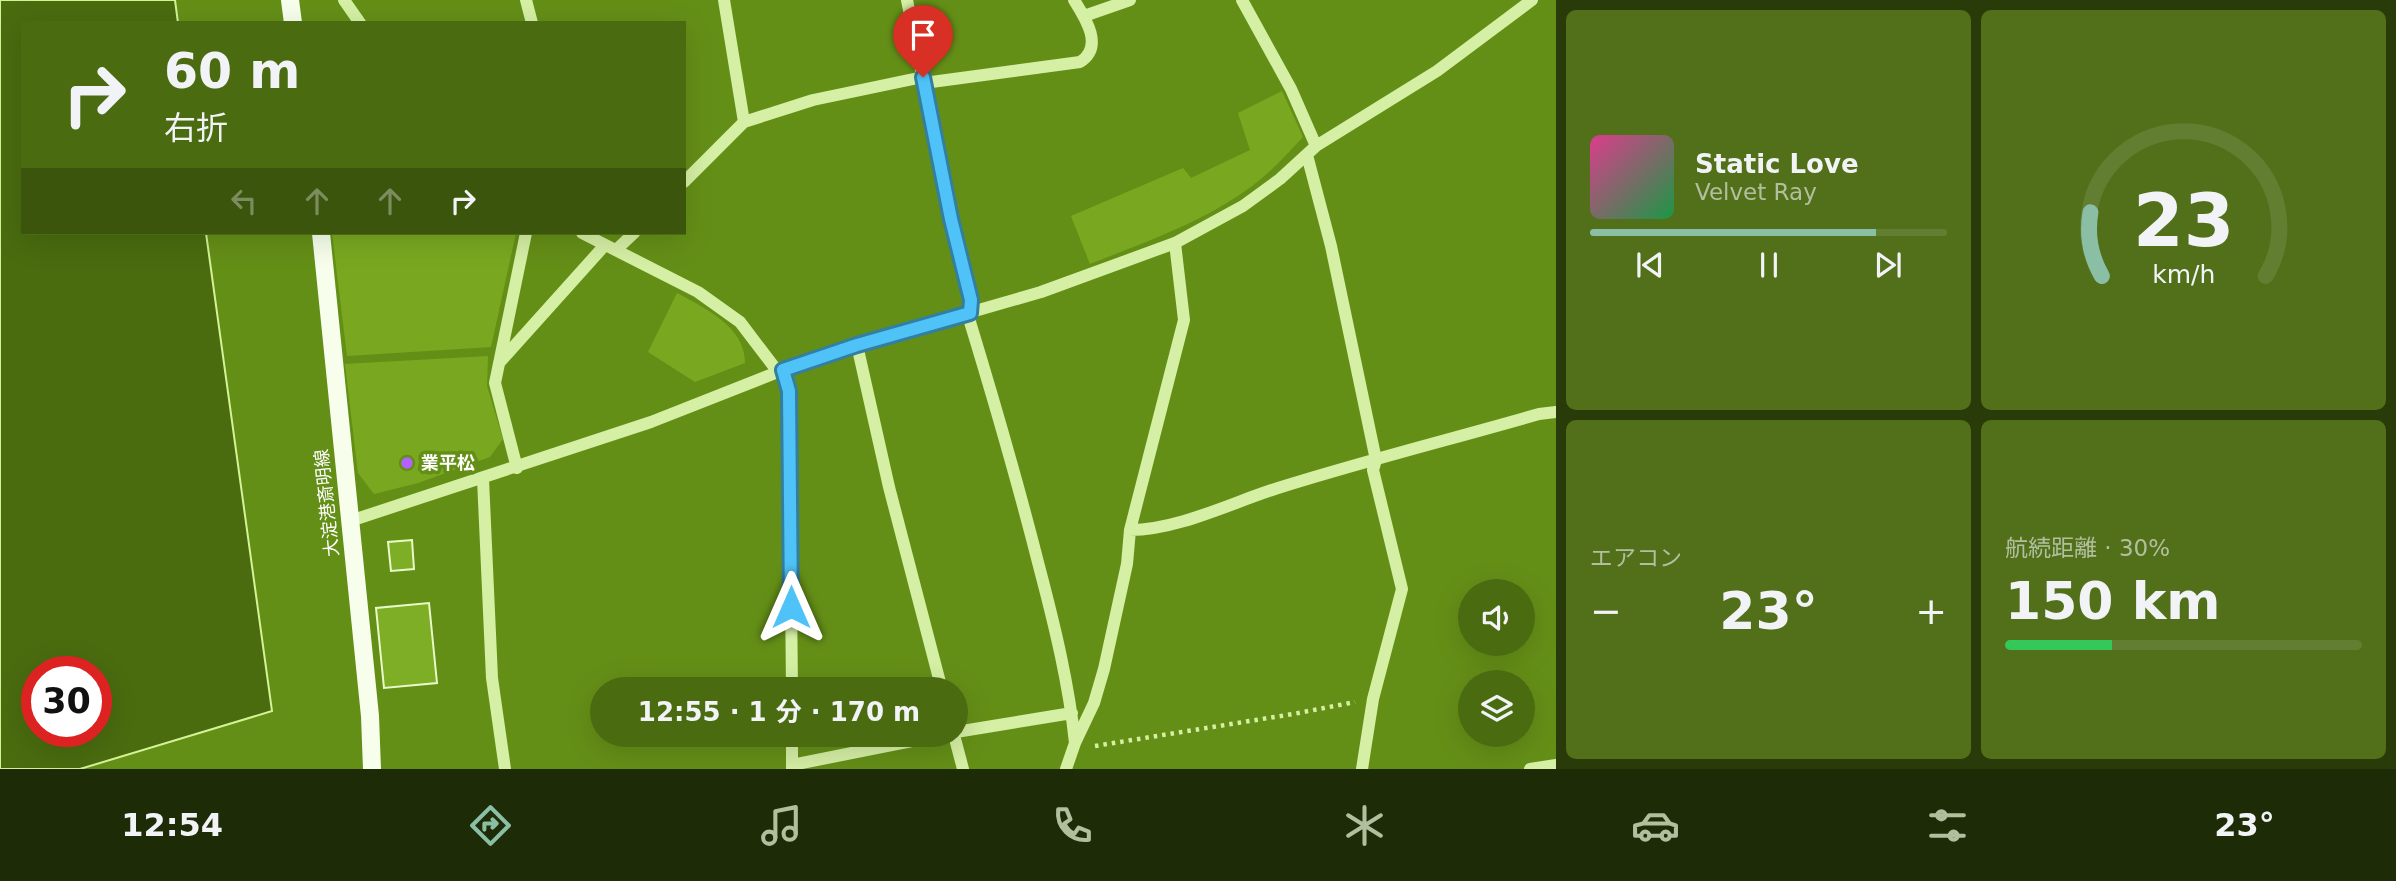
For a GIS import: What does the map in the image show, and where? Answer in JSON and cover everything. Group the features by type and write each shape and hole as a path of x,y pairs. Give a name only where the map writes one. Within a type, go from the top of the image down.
{"main road":[{"path":"290,0 293,21"},
{"name":"大淀港斎明線","path":"321,235 370,716 372,769"}],"street":[{"path":"344,0 359,21"},
{"path":"526,0 531,21"},
{"path":"724,0 744,122"},
{"path":"907,0 951,219 971,300 970,313 1045,589 1072,713 1075,743"},
{"path":"686,180 744,122 813,100 924,80 1080,62 1088,57 1092,49 1092,37 1074,0"},
{"path":"1084,16 1130,0"},
{"path":"1242,0 1291,89 1311,151 1376,460 1373,470 1402,589 1373,699 1362,769"},
{"path":"350,521 651,422 780,371 857,345 1041,292 1175,243 1243,205 1280,179 1311,151 1437,71 1531,0"},
{"path":"517,468 495,383 526,235"},
{"path":"586,235 698,292 740,322 780,371 789,391 792,677"},
{"path":"499,363 610,248 631,235"},
{"path":"1066,769 1094,704 1104,669 1126,564 1130,530 1184,320 1175,243"},
{"path":"857,345 889,487 939,677"},
{"path":"1130,530 1144,530 1180,521 1279,488 1539,414 1556,412"},
{"path":"483,479 492,678 505,769"},
{"path":"968,732 1072,713"},
{"path":"792,747 792,767 886,747"},
{"path":"958,747 963,769"},
{"path":"1530,769 1556,765"}],"path":[{"path":"1075,743 1082,748 1293,715 1373,699"}],"shaded area":[{"path":"0,0 175,0 178,21 21,21 21,235 206,235 272,711 80,769 0,769"},
{"path":"1282,91 1303,137 1266,175 1234,199 1194,221 1090,264 1071,216 1183,168 1191,178 1250,150 1238,113"},
{"path":"332,235 516,235 491,347 347,356"},
{"path":"677,293 710,312 731,329 743,350 745,363 695,382 648,352"},
{"path":"488,356 487,386 503,439 490,457 418,483 374,494 358,473 345,364"}],"building":[{"path":"412,540 414,569 391,571 388,542"},
{"path":"429,603 437,683 384,688 376,608"}],"place":[{"name":"業平松","path":"407,463"}],"route":[{"path":"791,607 789,391 783,370 857,345 970,313 971,300 951,219 923,77"}]}
